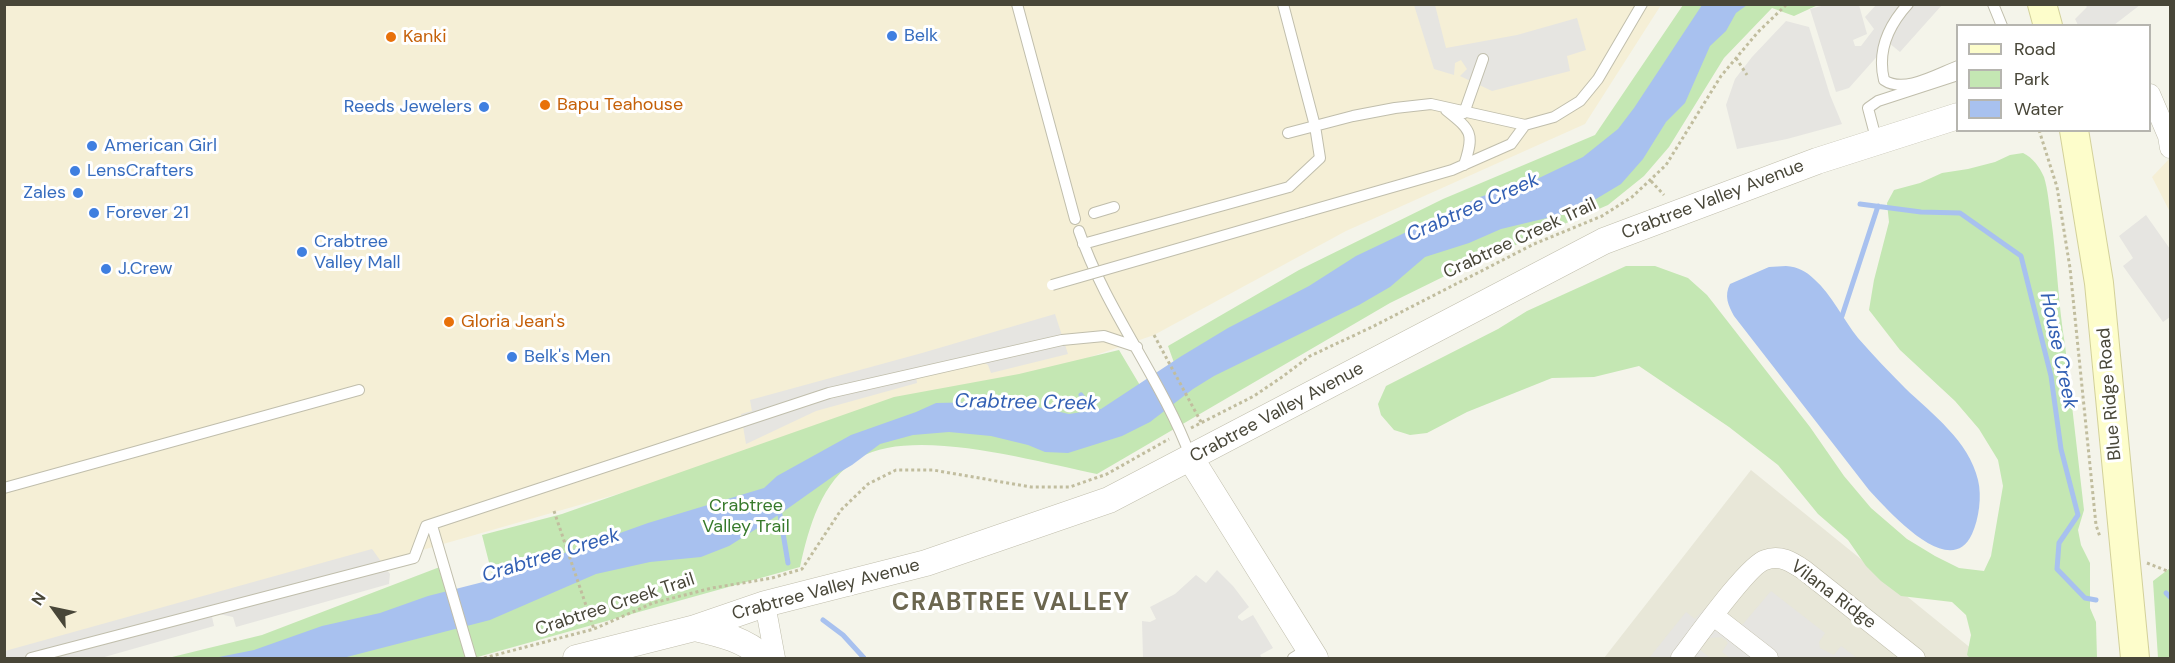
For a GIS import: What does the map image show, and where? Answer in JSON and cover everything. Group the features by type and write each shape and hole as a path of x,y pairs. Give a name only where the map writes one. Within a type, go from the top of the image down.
{"main road":[{"path":"2043,4 2048,24"},
{"name":"Blue Ridge Road","path":"2074,132 2099,283 2135,658"}],"street":[{"path":"2151,96 2168,136 2170,148"},
{"name":"Crabtree Valley Avenue","path":"576,658 695,628 765,604 936,559 1109,500 1604,241 1817,161 1956,117"},
{"path":"1191,459 1306,655"},
{"name":"Vilana Ridge","path":"1681,658 1754,566 1765,560 1781,558 1804,570 1915,658"},
{"path":"765,604 775,658"},
{"path":"1714,616 1768,658"},
{"path":"695,628 729,637 755,649 765,658"}],"lane":[{"path":"1017,4 1075,219"},
{"path":"1083,244 1289,187 1320,158 1315,126 1283,4"},
{"path":"1288,134 1395,108 1431,104 1525,125 1554,117 1580,101 1598,79 1642,4"},
{"path":"1908,4 1898,15 1885,39 1880,64 1884,80 1891,85 1903,85 1956,67"},
{"path":"1993,4 2001,24"},
{"path":"1464,112 1482,59"},
{"path":"1878,142 1868,108 1878,101 1956,76"},
{"path":"1444,107 1466,125 1471,143 1464,165"},
{"path":"1052,285 1452,170 1511,144 1525,125"},
{"path":"1094,213 1114,207"},
{"path":"1078,231 1113,305 1182,433 1191,459"},
{"path":"31,658 414,558 426,526 829,393 1062,340 1104,336 1137,347"},
{"path":"4,488 359,390"},
{"path":"433,530 471,658"}],"path":[{"name":"Crabtree Creek Trail","path":"1154,335 1201,422 1254,396 1310,356 1372,327 1534,243 1602,216 1632,197 1666,165 1721,76 1786,4"},
{"path":"1736,58 1747,75"},
{"path":"2040,132 2057,186 2069,256 2096,525 2103,542"},
{"name":"Crabtree Creek Trail","path":"484,658 594,629 653,603 712,588 772,578 802,569 841,510 868,484 896,470 933,470 1031,487 1070,487 1107,474 1164,441"},
{"path":"554,511 596,634"},
{"path":"2138,559 2170,572"}],"shaded area":[{"path":"4,5 1661,5 1585,124 1346,231 1154,335 1012,384 740,459 45,658 5,658"},
{"path":"1414,5 1435,5 1446,48 1517,35 1577,18 1586,50 1567,56 1570,71 1492,91 1460,76 1467,69 1461,60 1455,63 1454,75 1434,69"},
{"path":"1825,5 1859,5 1867,34 1853,40 1855,46 1861,46 1874,29 1865,17 1876,5 1942,5 1900,52 1889,43 1849,88 1836,92 1810,9"},
{"path":"2085,5 2140,5 2115,24 2078,24 2075,19 2087,7"},
{"path":"1786,21 1809,27 1830,95 1842,124 1787,139 1737,149 1726,105 1735,79"},
{"path":"2170,158 2170,212 2152,177"},
{"path":"2146,215 2170,249 2170,317 2163,322 2123,266 2133,258 2119,236"},
{"path":"1055,314 1068,354 991,373 988,365 982,362 916,376 917,383 816,411 746,444 741,414 752,411 750,400"},
{"path":"1751,470 1983,658 1604,658"},
{"path":"372,549 390,574 389,584 236,627 233,617 219,614 212,617 214,626 101,658 5,658 5,651"},
{"path":"1217,570 1249,607 1238,618 1242,621 1253,615 1273,648 1260,655 1262,658 1143,658 1142,621 1150,622 1156,619 1150,607 1175,594 1196,575 1206,583"},
{"path":"1771,591 1825,633 1819,642 1820,648 1834,655 1841,646 1857,658 1730,658 1722,652 1728,643 1721,637 1709,638 1703,642 1700,650 1708,658 1649,658 1686,612 1695,619 1713,600 1739,624 1743,624"}],"green space":[{"name":"Crabtree Valley Trail","path":"1683,5 1818,5 1794,16 1772,8 1724,58 1669,147 1644,176 1608,205 1453,272 1390,303 1097,474 1009,455 942,446 911,445 883,449 859,458 835,479 826,492 813,521 800,567 474,658 168,658 262,635 445,565 454,598 494,582 482,535 562,514 894,397 1019,374 1119,350 1141,387 1177,371 1168,346 1299,270 1443,199 1595,135"},
{"path":"2023,153 2040,169 2048,198 2084,510 2078,530 2081,545 2090,563 2090,608 2096,622 2097,658 1970,658 1967,655 1971,635 1966,615 1952,602 1901,596 1881,581 1866,566 1848,540 1818,514 1778,465 1729,427 1639,366 1594,377 1552,378 1467,412 1427,433 1410,435 1394,430 1381,415 1378,404 1386,386 1498,329 1527,311 1626,266 1655,266 1688,278 1707,295 1810,427 1844,476 1871,508 1907,539 1935,556 1959,568 1984,571 1991,556 2003,486 1998,460 1979,429 1955,401 1900,350 1869,310 1889,222 1887,203 1894,190 1920,183 1942,173 1968,169"},
{"path":"2170,568 2170,658 2158,658 2153,581"}],"water":[{"name":"Crabtree Creek","path":"1702,5 1747,5 1736,13 1726,31 1710,46 1685,103 1666,122 1643,159 1621,184 1576,211 1501,229 1469,243 1425,257 1390,287 1359,305 1214,376 1150,422 1122,436 1068,453 1045,452 1028,445 991,436 949,432 913,435 880,444 780,514 729,546 701,557 650,562 596,574 490,620 343,658 214,658 254,650 322,626 380,613 428,596 483,582 648,523 764,488 777,476 851,435 936,403 981,402 1033,406 1069,414 1101,409 1228,328 1309,286 1356,256 1480,197 1539,178 1583,157 1618,129"},
{"path":"1786,266 1805,272 1820,285 1858,338 1899,382 1938,418 1967,453 1978,480 1980,500 1972,534 1962,547 1949,550 1935,546 1919,538 1890,512 1869,490 1734,316 1727,293 1730,284 1769,267"}],"waterway":[{"name":"House Creek","path":"1860,204 1921,212 1960,213 2021,256 2051,376 2061,449 2078,515 2059,543 2057,569 2085,598 2096,600"},
{"path":"1842,316 1878,206"},
{"name":"Crabtree Creek","path":"1081,395 1096,415"},
{"path":"779,509 788,563"},
{"name":"House Creek","path":"2166,593 2170,597"},
{"path":"823,620 843,635 864,658"}],"place":[{"name":"Belk","path":"892,36"},
{"name":"Kanki","path":"391,37"},
{"name":"Bapu Teahouse","path":"545,105"},
{"name":"Reeds Jewelers","path":"484,107"},
{"name":"American Girl","path":"92,146"},
{"name":"LensCrafters","path":"75,171"},
{"name":"Zales","path":"78,193"},
{"name":"Forever 21","path":"94,213"},
{"name":"Crabtree Valley Mall","path":"302,252"},
{"name":"J.Crew","path":"106,269"},
{"name":"Gloria Jean's","path":"449,322"},
{"name":"Belk's Men","path":"512,357"}],"district":[{"name":"CRABTREE VALLEY","path":"1011,604"}]}
